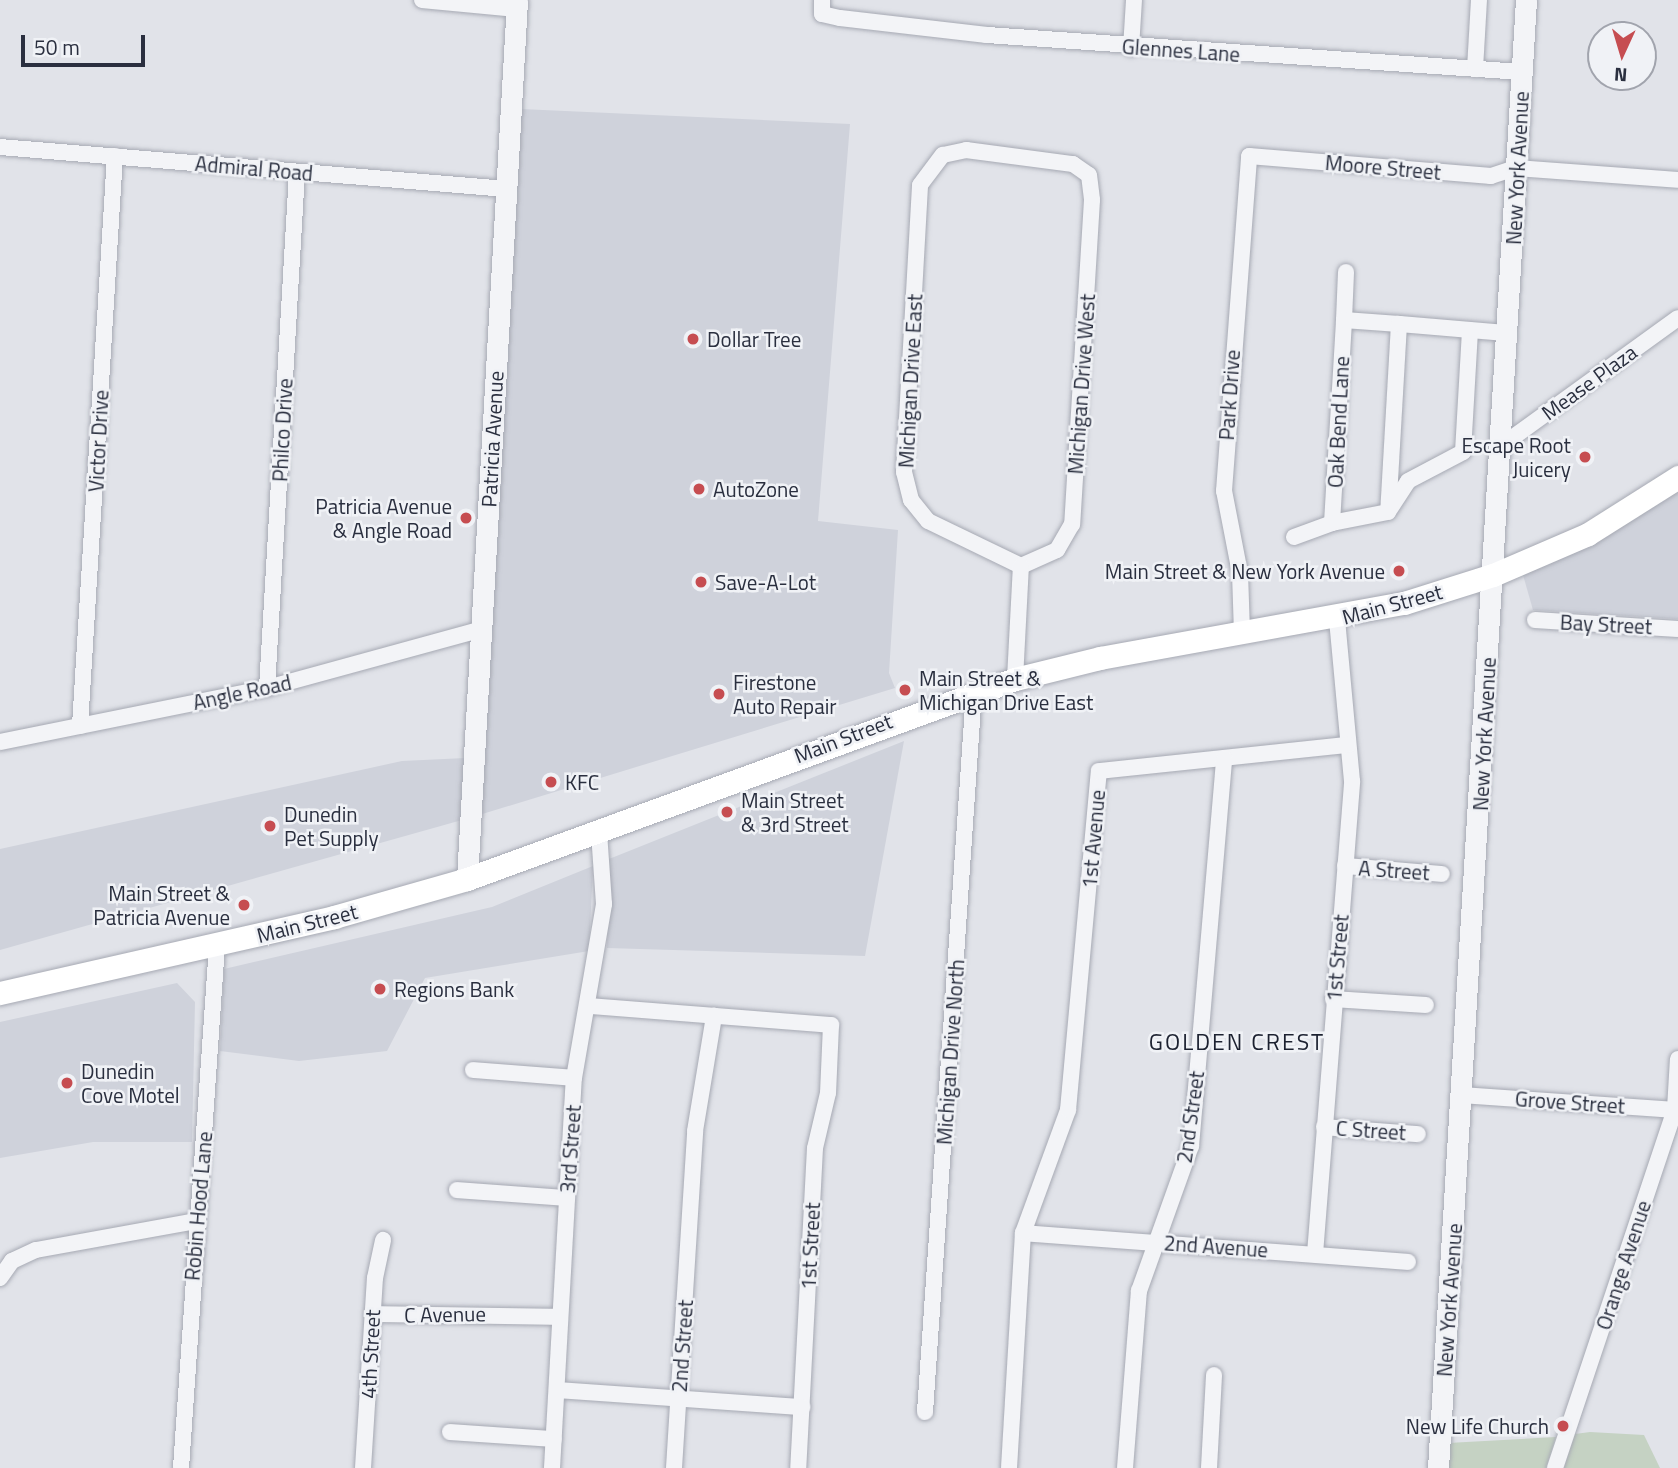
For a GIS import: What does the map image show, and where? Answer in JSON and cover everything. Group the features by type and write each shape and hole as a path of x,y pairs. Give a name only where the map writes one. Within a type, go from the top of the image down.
{"main road":[{"name":"Main Street","path":"0,993 217,945 467,879 599,833 974,692 1016,680 1242,633 1336,619 1493,575 1588,534 1678,477"}],"street":[{"path":"422,0 517,4"},
{"name":"Glennes Lane","path":"822,0 821,14 840,18 1131,48 1522,72"},
{"path":"1131,48 1134,0"},
{"path":"1475,69 1479,0"},
{"name":"New York Avenue","path":"1438,1468 1526,0"},
{"name":"Patricia Avenue","path":"467,879 517,4"},
{"name":"Admiral Road","path":"0,147 507,189"},
{"name":"Michigan Drive West","path":"920,185 943,155 966,150 1033,154 1088,175 1092,200 1072,524 1058,550 1021,566"},
{"name":"Victor Drive","path":"80,726 115,156"},
{"name":"Moore Street","path":"1249,156 1491,176 1516,168 1678,180"},
{"name":"Park Drive","path":"1242,633 1240,573 1224,491 1249,156"},
{"name":"Philco Drive","path":"267,688 297,172"},
{"name":"Michigan Drive East","path":"920,185 904,472 911,500 928,521 1021,566"},
{"name":"Oak Bend Lane","path":"1332,523 1346,272"},
{"name":"Mease Plaza","path":"1501,446 1678,318"},
{"path":"1344,320 1507,333"},
{"path":"1388,512 1399,324"},
{"path":"1294,537 1332,523 1388,512 1408,481 1463,452 1470,330"},
{"path":"1016,680 1021,566"},
{"path":"1336,619 1349,745"},
{"name":"Bay Street","path":"1535,620 1678,628"},
{"name":"Angle Road","path":"0,742 267,688 482,629"},
{"name":"Michigan Drive North","path":"925,1412 974,692"},
{"name":"1st Avenue","path":"1023,1233 1068,1110 1099,771 1349,745"},
{"name":"1st Street","path":"1315,1254 1345,866 1349,745"},
{"name":"2nd Street","path":"1125,1468 1139,1291 1191,1146 1224,758"},
{"name":"3rd Street","path":"552,1468 574,1078 590,1006 604,904 599,833"},
{"name":"A Street","path":"1345,866 1442,874"},
{"name":"Robin Hood Lane","path":"181,1468 195,1221 217,945"},
{"path":"1333,999 1426,1005"},
{"path":"590,1006 714,1016"},
{"name":"1st Street","path":"714,1016 831,1025 828,1093 815,1148 798,1468"},
{"name":"2nd Street","path":"674,1468 695,1131 714,1016"},
{"name":"Orange Avenue","path":"1555,1468 1676,1109 1678,1059"},
{"path":"472,1070 574,1078"},
{"name":"Grove Street","path":"1462,1095 1676,1109"},
{"name":"C Street","path":"1324,1127 1418,1134"},
{"path":"457,1190 567,1198"},
{"path":"0,1278 12,1261 36,1250 195,1221"},
{"path":"1009,1468 1023,1233"},
{"name":"2nd Avenue","path":"1023,1233 1408,1262"},
{"name":"4th Street","path":"363,1468 372,1314 383,1240"},
{"name":"C Avenue","path":"372,1314 559,1317"},
{"path":"1209,1468 1214,1375"},
{"path":"558,1390 802,1408"},
{"path":"450,1432 554,1439"}],"shaded area":[{"path":"521,109 850,124 818,521 898,530 889,673 895,688 479,815"},
{"path":"1678,489 1678,619 1533,610 1523,575"},
{"path":"904,741 865,956 607,948 609,859"},
{"path":"465,758 462,820 0,950 0,849 402,761"},
{"path":"593,866 589,951 425,978 387,1051 299,1061 220,1051 224,969 492,907"},
{"path":"177,983 195,1002 192,1142 93,1142 0,1158 0,1022"}],"green space":[{"path":"1590,1432 1644,1435 1660,1468 1564,1468 1575,1434"},
{"path":"1556,1437 1546,1468 1446,1468 1448,1443"}],"place":[{"name":"Dollar Tree","path":"693,339"},
{"name":"Escape Root Juicery","path":"1585,457"},
{"name":"AutoZone","path":"699,489"},
{"name":"Patricia Avenue & Angle Road","path":"466,518"},
{"name":"Main Street & New York Avenue","path":"1399,571"},
{"name":"Save-A-Lot","path":"701,582"},
{"name":"Main Street & Michigan Drive East","path":"905,690"},
{"name":"Firestone Auto Repair","path":"719,694"},
{"name":"KFC","path":"551,782"},
{"name":"Main Street & 3rd Street","path":"727,812"},
{"name":"Dunedin Pet Supply","path":"270,826"},
{"name":"Main Street & Patricia Avenue","path":"244,905"},
{"name":"Regions Bank","path":"380,989"},
{"name":"Dunedin Cove Motel","path":"67,1083"},
{"name":"New Life Church","path":"1563,1426"}],"district":[{"name":"GOLDEN CREST","path":"1237,1042"}]}
